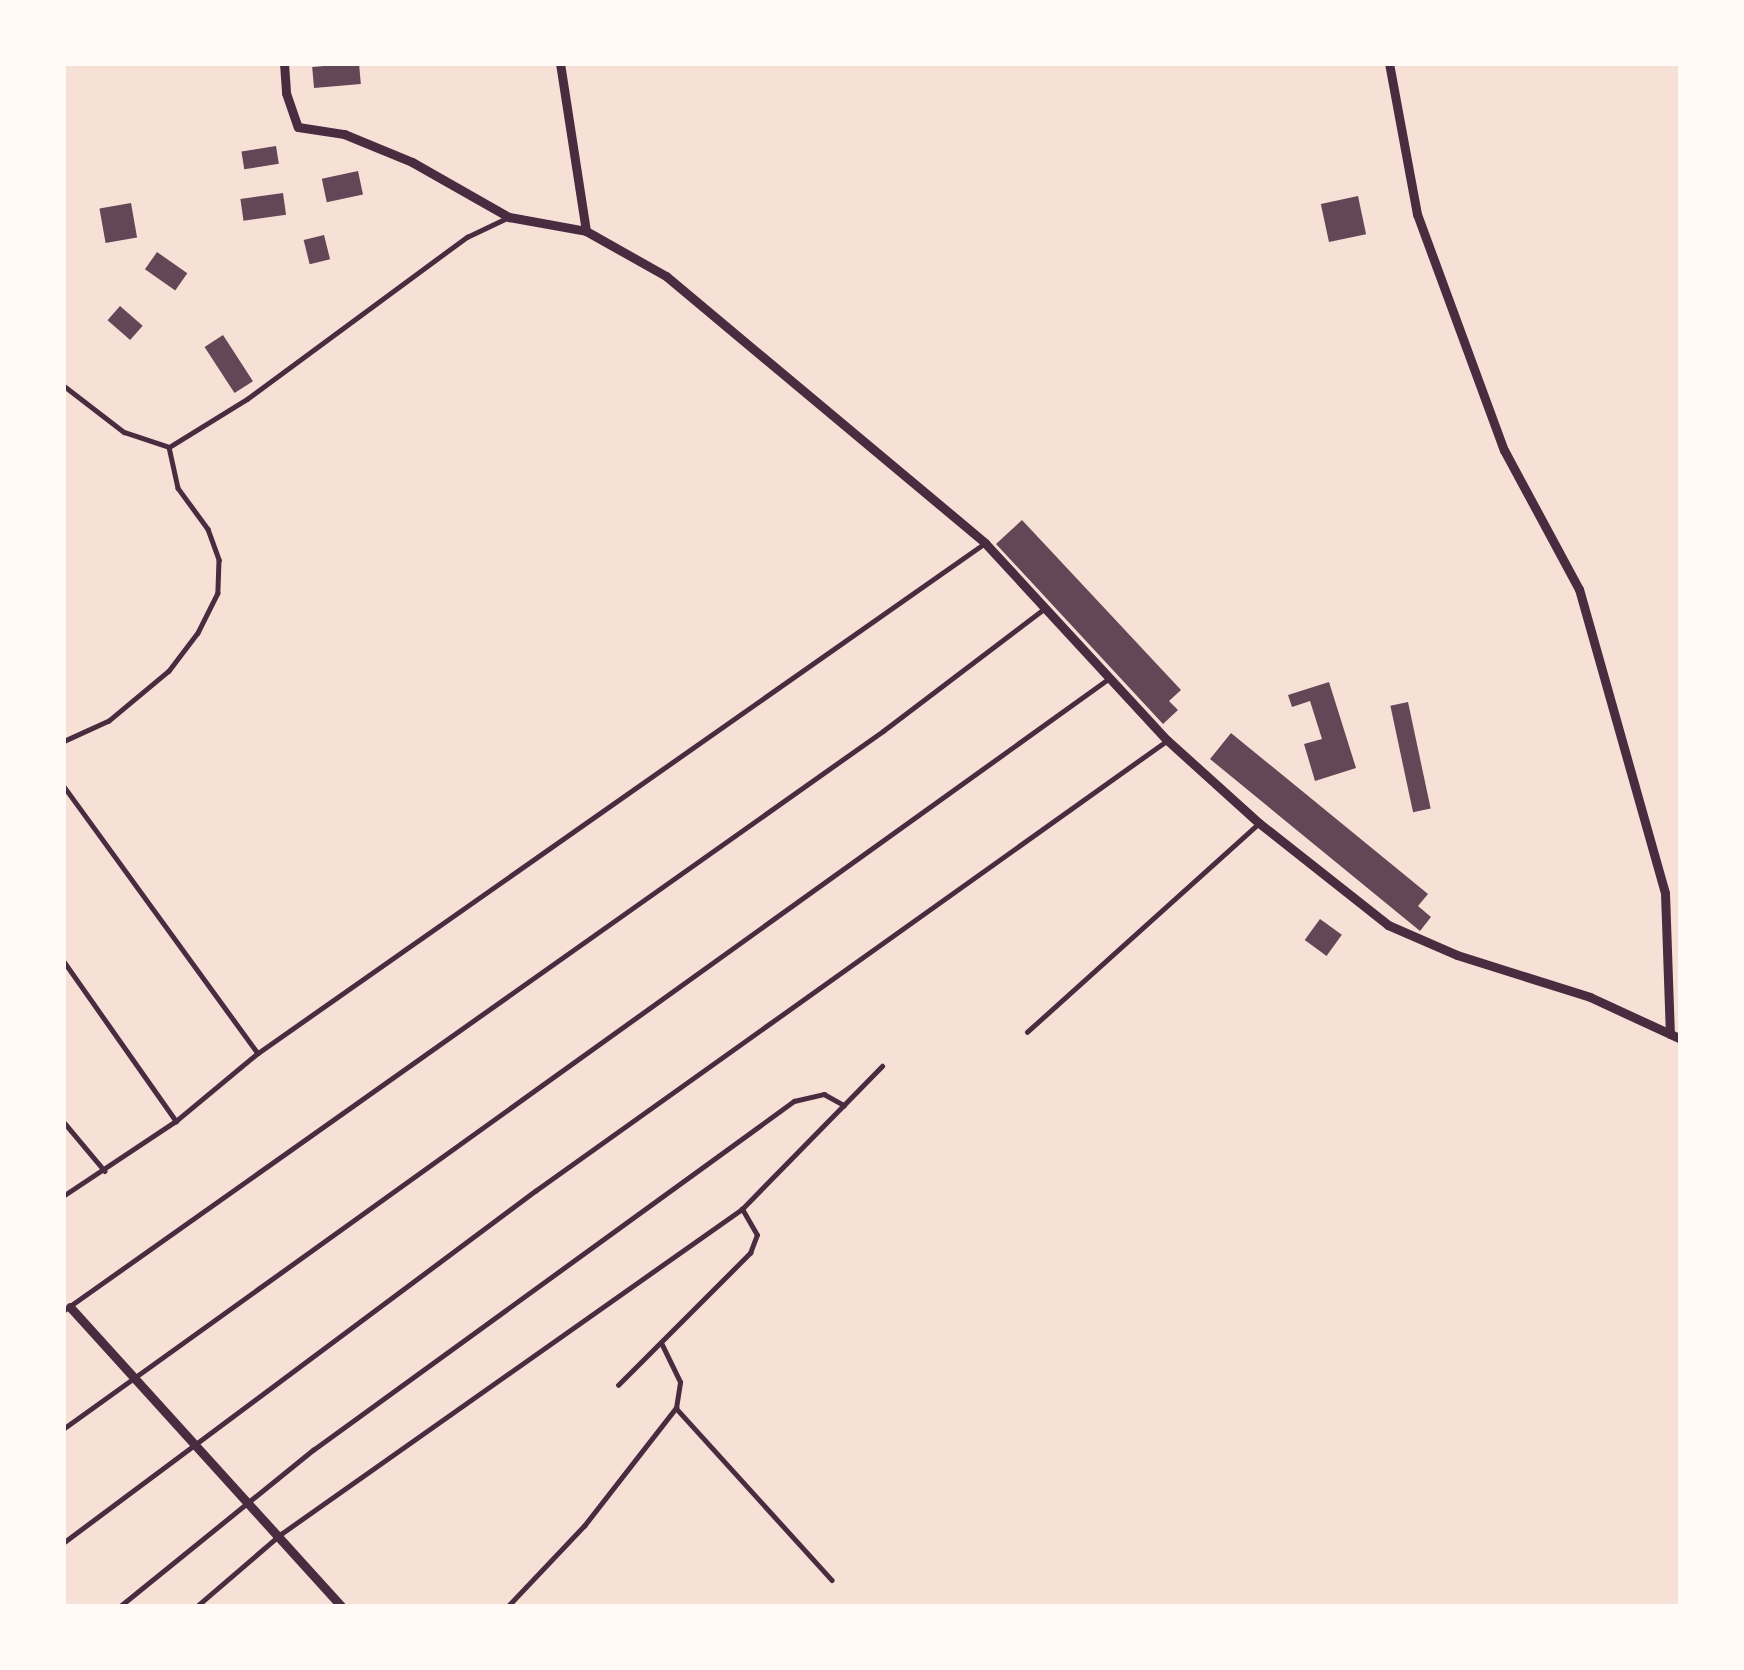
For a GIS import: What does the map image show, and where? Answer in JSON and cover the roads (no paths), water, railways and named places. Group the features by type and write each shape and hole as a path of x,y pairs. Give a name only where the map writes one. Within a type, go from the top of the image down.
{"street":[{"path":"284,63 290,113 298,127 344,134 412,162 508,217 586,231 666,276 985,543 1167,740 1259,823 1388,925 1457,955 1589,997 1675,1037 1666,893 1580,590 1504,450 1417,214 1389,63"},
{"path":"560,63 586,231"},
{"path":"66,1309 280,1534 342,1607"}],"lane":[{"path":"63,385 124,432 170,447 247,399 467,237 508,217"},
{"path":"63,742 109,721 169,671 218,593 219,560 208,529 178,488 170,447"},
{"path":"63,1196 176,1121 258,1053 985,543"},
{"path":"66,1309 883,730 1045,608"},
{"path":"63,1429 1110,678"},
{"path":"63,1543 191,1442 1167,740"},
{"path":"63,785 258,1053"},
{"path":"1027,1032 1259,823"},
{"path":"63,960 176,1121"},
{"path":"196,1607 280,1534 742,1209 883,1066"},
{"path":"119,1607 248,1502 794,1101 824,1094 844,1105"},
{"path":"63,1121 104,1171"},
{"path":"618,1385 751,1253 757,1235 742,1209"},
{"path":"507,1607 584,1526 676,1408 680,1382 662,1345"},
{"path":"676,1408 832,1580"}]}
